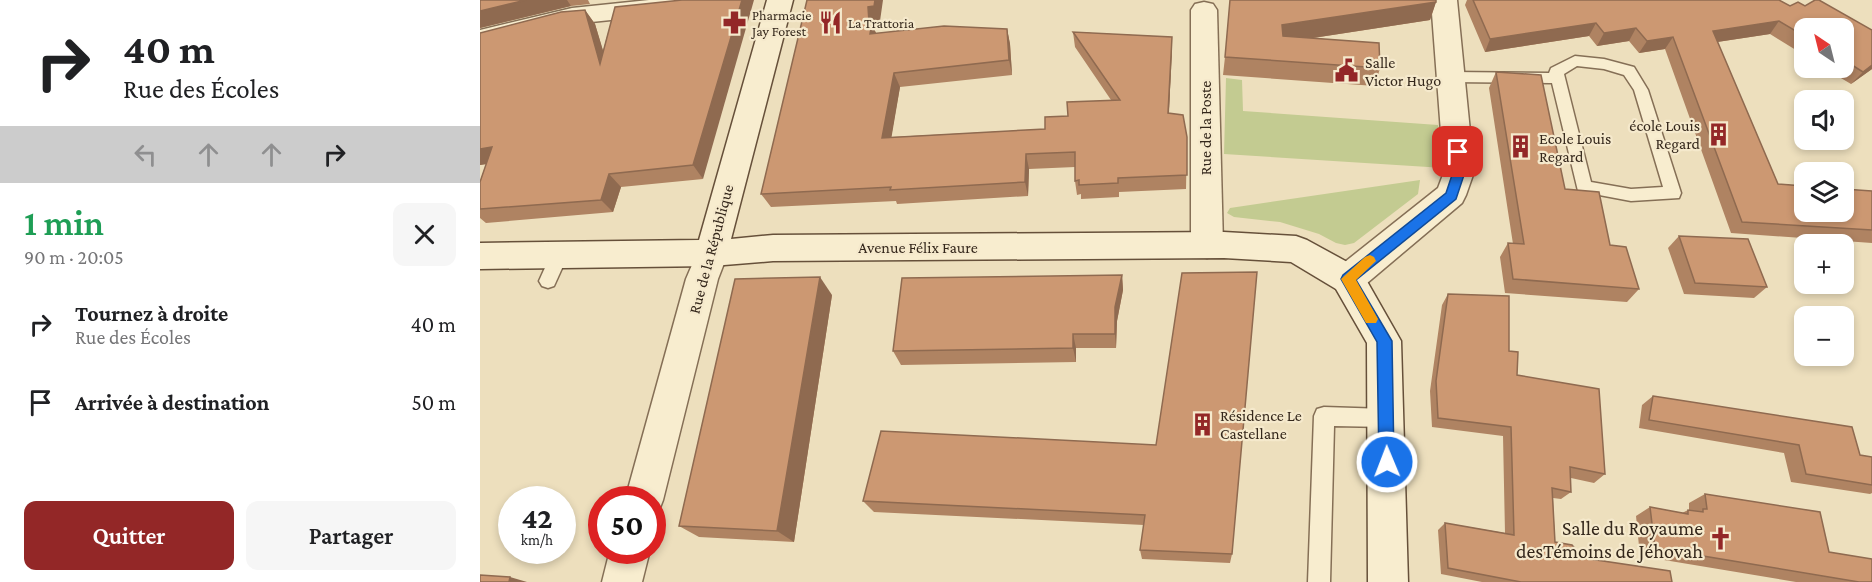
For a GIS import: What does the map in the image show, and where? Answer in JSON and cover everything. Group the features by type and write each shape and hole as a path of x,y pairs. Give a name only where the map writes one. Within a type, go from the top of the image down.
{"street":[{"path":"480,39 572,16 727,0"},
{"name":"Rue de la République","path":"648,486 702,279 712,252 719,219 780,0"},
{"path":"1388,582 1384,341 1348,279 1451,195 1459,172 1444,0"},
{"name":"Rue de la Poste","path":"1204,10 1207,245"},
{"name":"Avenue Félix Faure","path":"480,256 554,268 772,248 1207,245 1296,249 1348,279"},
{"path":"622,582 626,564"}],"lane":[{"path":"1575,61 1604,64 1629,71 1641,90 1673,194 1631,195 1584,187 1558,78 1556,72 1575,61"},
{"path":"1451,77 1558,78"},
{"path":"1319,582 1324,416 1386,418"}],"green space":[{"path":"1226,78 1242,80 1243,111 1438,125 1444,168 1224,154"},
{"path":"1420,180 1418,194 1354,243 1345,245 1280,222 1234,217 1227,213 1230,208"}],"building":[{"path":"480,0 526,0 480,11"},
{"path":"682,0 742,0 693,165 609,174 601,200 480,209 480,182 492,147 480,149 480,33 561,12 585,10 600,64 615,7"},
{"path":"807,0 875,0 874,6 868,7 869,22 872,22 870,34 944,26 1007,29 1009,60 894,73 882,138 1045,129 1045,117 1068,116 1067,102 1120,100 1073,32 1172,37 1168,113 1183,115 1187,137 1187,175 1118,178 1118,183 1079,185 1079,180 1075,181 1075,152 1026,154 1025,182 890,190 891,187 761,194"},
{"path":"1230,0 1436,0 1436,2 1282,25 1283,36 1379,43 1380,68 1225,57"},
{"path":"1473,0 1779,0 1790,6 1798,2 1805,6 1819,0 1851,18 1794,18 1794,30 1779,21 1713,31 1778,184 1794,185 1794,222 1854,222 1854,190 1872,191 1872,230 1742,222 1673,37 1647,41 1636,28 1604,33 1596,23 1490,39"},
{"path":"1854,20 1872,30 1872,65 1863,72 1854,66"},
{"path":"1496,72 1541,75 1565,189 1599,192 1610,245 1626,247 1639,289 1513,279 1508,243 1524,244"},
{"path":"1679,236 1748,239 1767,287 1695,283"},
{"path":"1257,272 1232,554 1140,550 1145,515 863,501 881,431 1156,445 1182,273"},
{"path":"1122,275 1115,307 1115,334 1073,334 1073,348 893,351 902,278"},
{"path":"820,277 777,531 679,526 735,279"},
{"path":"1448,294 1509,296 1509,351 1518,352 1517,375 1599,389 1605,474 1570,467 1571,492 1552,488 1555,542 1572,545 1583,558 1670,571 1672,582 1521,582 1448,568 1445,523 1514,535 1511,427 1438,418 1436,381"},
{"path":"1653,396 1852,427 1860,455 1872,457 1872,485 1806,474 1799,445 1649,420"},
{"name":"Salle du Royaume desTémoins de Jéhovah","path":"1705,494 1820,512 1829,552 1872,559 1872,582 1859,582 1655,548 1650,507 1688,514 1688,510 1703,512 1703,509 1707,509"},
{"path":"480,575 510,577 509,582 480,582"}],"slow traffic":[{"path":"1370,261 1348,279 1371,319"}],"place":[{"name":"Pharmacie Jay Forest","path":"734,23"},
{"name":"La Trattoria","path":"830,23"},
{"name":"Salle Victor Hugo","path":"1347,71"},
{"name":"école Louis Regard","path":"1718,134"},
{"name":"Ecole Louis Regard","path":"1521,147"},
{"name":"Résidence Le Castellane","path":"1202,424"},
{"name":"Salle du Royaume desTémoins de Jéhovah","path":"1721,539"}],"route":[{"path":"1387,462 1384,341 1348,279 1451,195 1459,172 1458,152"}]}
